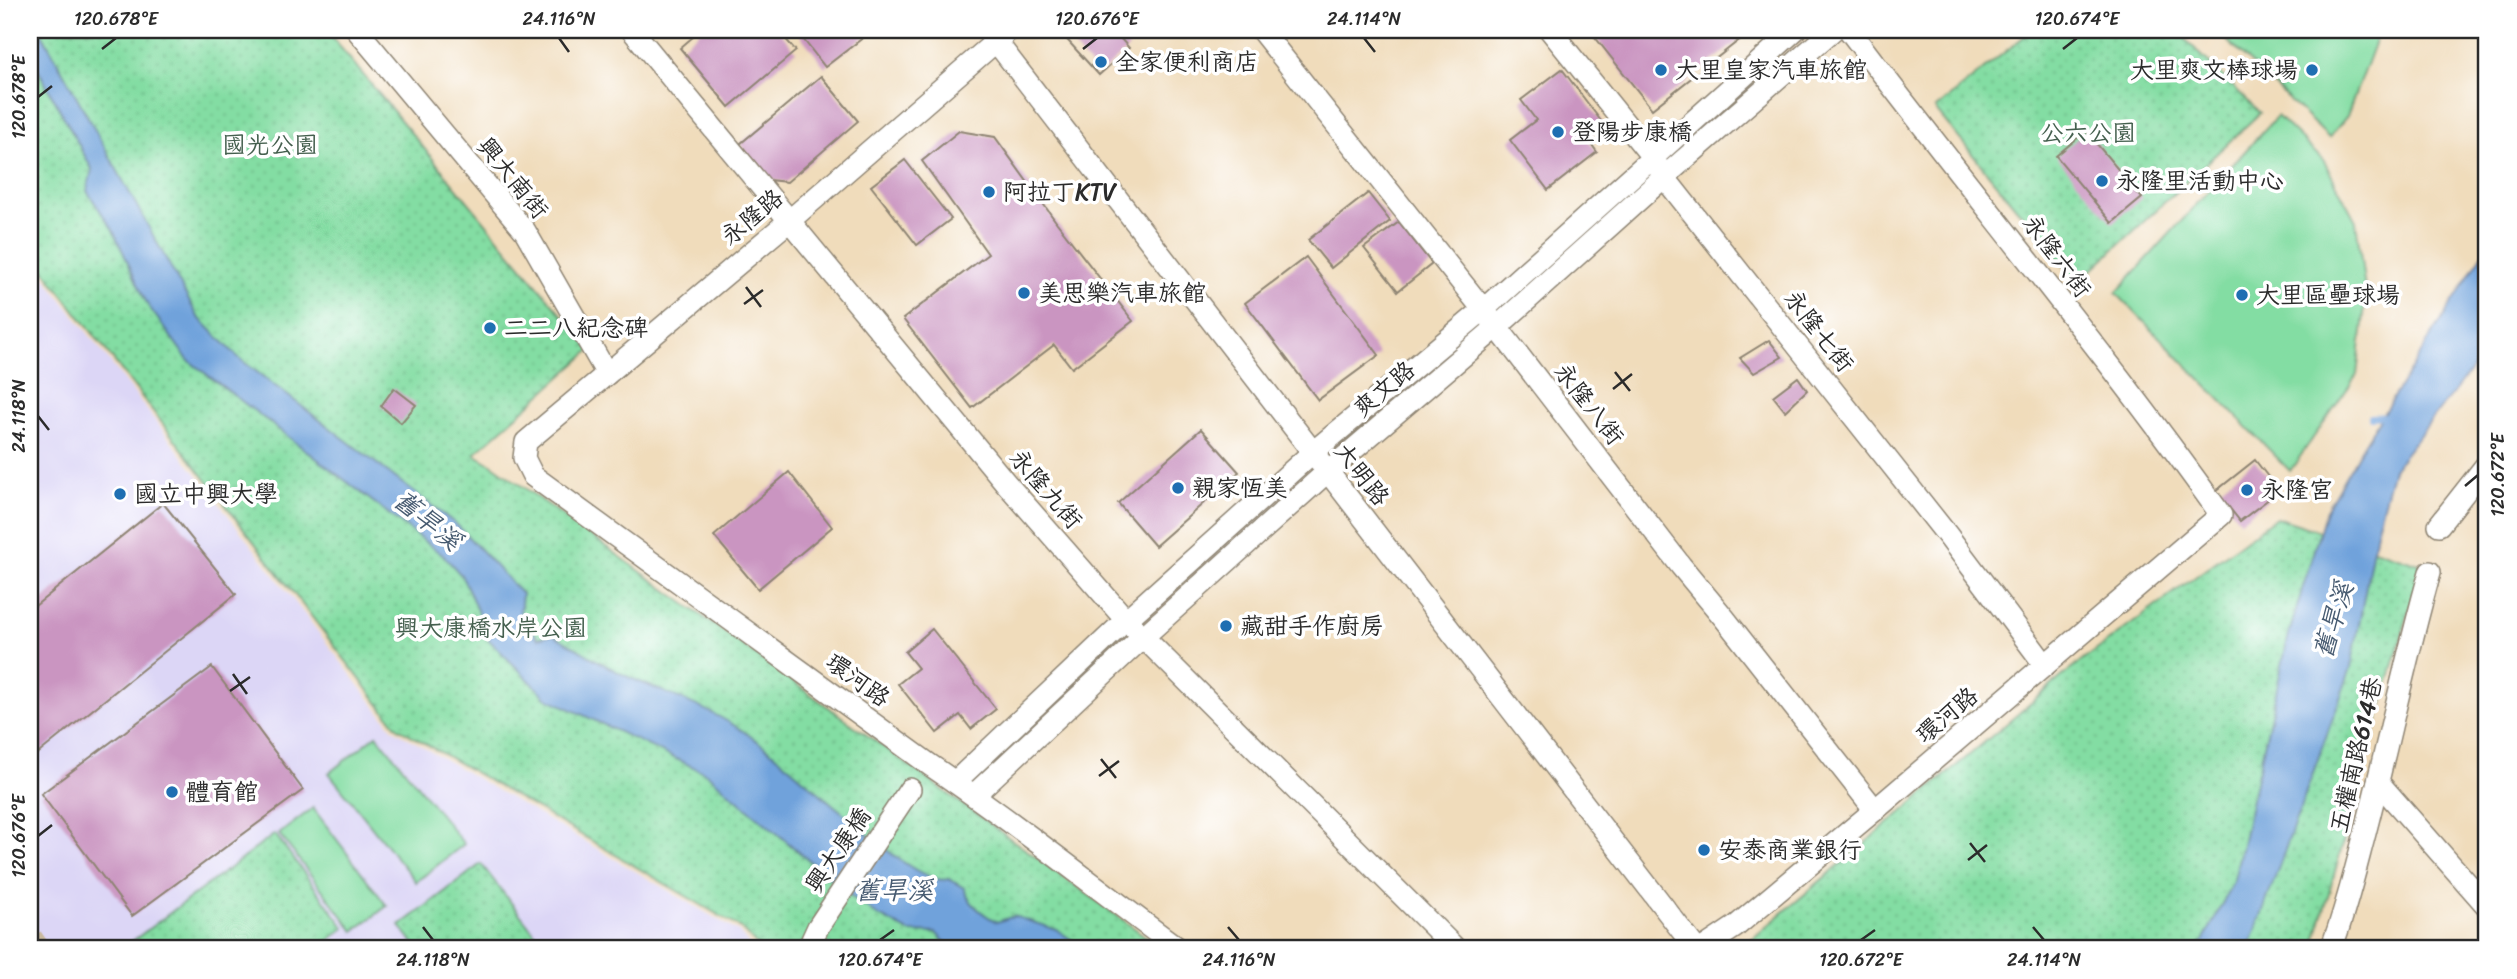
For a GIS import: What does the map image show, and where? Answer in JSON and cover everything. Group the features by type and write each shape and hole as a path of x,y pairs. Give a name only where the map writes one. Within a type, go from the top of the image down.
{"street":[{"name":"興大南街","path":"357,30 525,231 607,374"},
{"name":"永隆九街","path":"632,30 1005,482 1126,620 1456,949"},
{"name":"永隆八街","path":"1261,30 1875,810"},
{"name":"永隆七街","path":"1550,30 1948,536 2045,665"},
{"name":"爽文路","path":"975,794 1143,637 1327,472 1497,327 1795,30"},
{"name":"爽文路","path":"955,782 1126,620 1312,453 1483,310 1833,30"},
{"name":"永隆六街","path":"1849,30 2174,449 2221,515"},
{"name":"永隆路","path":"526,442 789,222 997,34"},
{"name":"大明路","path":"997,34 1312,453 1696,949"},
{"name":"環河路","path":"526,442 524,458 533,476 975,794 1086,881 1179,949"},
{"path":"2439,525 2487,464"},
{"name":"環河路","path":"1702,949 1735,927 1875,810 2221,515"},
{"name":"五權南路614巷","path":"2331,949 2342,921 2410,642 2430,572"},
{"path":"2378,782 2487,905"},
{"name":"興大康橋","path":"813,940 818,927 910,789"}],"shaded area":[{"name":"國立中興大學","path":"30,258 393,729 739,932 753,949 30,949"}],"green space":[{"name":"興大康橋水岸公園","path":"30,30 326,30 591,350 474,454 493,465 1163,949 761,949 739,927 397,727 30,252"},
{"name":"公六公園","path":"2032,30 2176,30 2260,113 2078,283 1935,109"},
{"name":"大里爽文棒球場","path":"2216,30 2379,30 2347,116 2329,138"},
{"name":"大里區壘球場","path":"2277,116 2324,161 2356,221 2366,297 2357,375 2290,471 2116,293"},
{"path":"2276,517 2422,565 2313,949 1740,949 2071,669"},
{"path":"377,735 464,844 416,882 329,773"},
{"path":"313,808 387,906 354,931 279,834"},
{"path":"275,834 345,928 317,949 122,949"},
{"path":"481,864 547,949 418,949 400,926"}],"water":[{"name":"舊旱溪","path":"30,30 40,30 198,317 240,359 457,525 522,594 520,614 538,638 552,634 622,674 725,720 771,751 893,855 924,874 938,879 949,879 964,888 973,904 992,919 997,922 1014,916 1057,930 1085,949 952,949 936,933 909,932 877,915 852,897 706,773 547,698 489,640 461,575 445,557 188,360 147,304 113,230 87,191 92,169 36,66 30,72"},
{"name":"舊旱溪","path":"2487,247 2487,346 2393,469 2376,531 2351,668 2249,949 2196,949 2203,942 2234,880 2289,634 2326,510"}],"building":[{"path":"701,30 778,30 796,51 729,107 680,48"},
{"path":"796,30 873,30 825,67"},
{"name":"全家便利商店","path":"1113,30 1129,48 1099,75 1060,32"},
{"name":"大里皇家汽車旅館","path":"1752,30 1652,109 1591,32"},
{"name":"登陽步康橋","path":"1562,69 1604,125 1587,138 1597,152 1548,190 1510,140 1536,120 1521,100"},
{"path":"821,76 858,121 787,182 769,180 740,144"},
{"name":"美思樂汽車旅館","path":"959,131 995,137 1133,321 1072,368 1054,345 972,408 903,319 988,254 922,161"},
{"name":"永隆里活動中心","path":"2086,131 2142,198 2112,223 2056,156"},
{"path":"905,160 951,219 917,245 871,186"},
{"path":"1368,193 1390,221 1331,268 1308,240"},
{"path":"1399,222 1432,264 1398,291 1364,248"},
{"path":"1306,257 1379,355 1318,400 1245,303"},
{"path":"1769,340 1782,357 1754,373 1740,358"},
{"path":"1798,377 1807,390 1785,411 1773,396"},
{"path":"394,388 416,405 401,423 381,406"},
{"name":"親家恆美","path":"1201,429 1239,472 1155,546 1118,503"},
{"path":"2255,460 2279,491 2240,521 2216,491"},
{"path":"789,472 832,527 758,589 714,536"},
{"path":"163,503 236,594 30,760 30,610"},
{"path":"932,629 996,709 971,729 960,715 937,733 898,684 918,668 905,652"},
{"name":"體育館","path":"212,667 303,790 132,916 41,794"}],"waterway":[{"path":"2371,417 2386,416"}],"tunnel":[{"path":"30,939 37,949"}],"place":[{"name":"全家便利商店","path":"1101,62"},
{"name":"大里皇家汽車旅館","path":"1661,70"},
{"name":"大里爽文棒球場","path":"2312,70"},
{"name":"登陽步康橋","path":"1558,132"},
{"name":"永隆里活動中心","path":"2102,181"},
{"name":"阿拉丁KTV","path":"989,192"},
{"name":"美思樂汽車旅館","path":"1024,293"},
{"name":"大里區壘球場","path":"2242,295"},
{"name":"二二八紀念碑","path":"490,328"},
{"name":"親家恆美","path":"1178,488"},
{"name":"永隆宮","path":"2247,490"},
{"name":"國立中興大學","path":"120,494"},
{"name":"藏甜手作廚房","path":"1226,626"},
{"name":"體育館","path":"172,792"},
{"name":"安泰商業銀行","path":"1704,850"}],"park label":[{"name":"國光公園","path":"270,145"}]}
